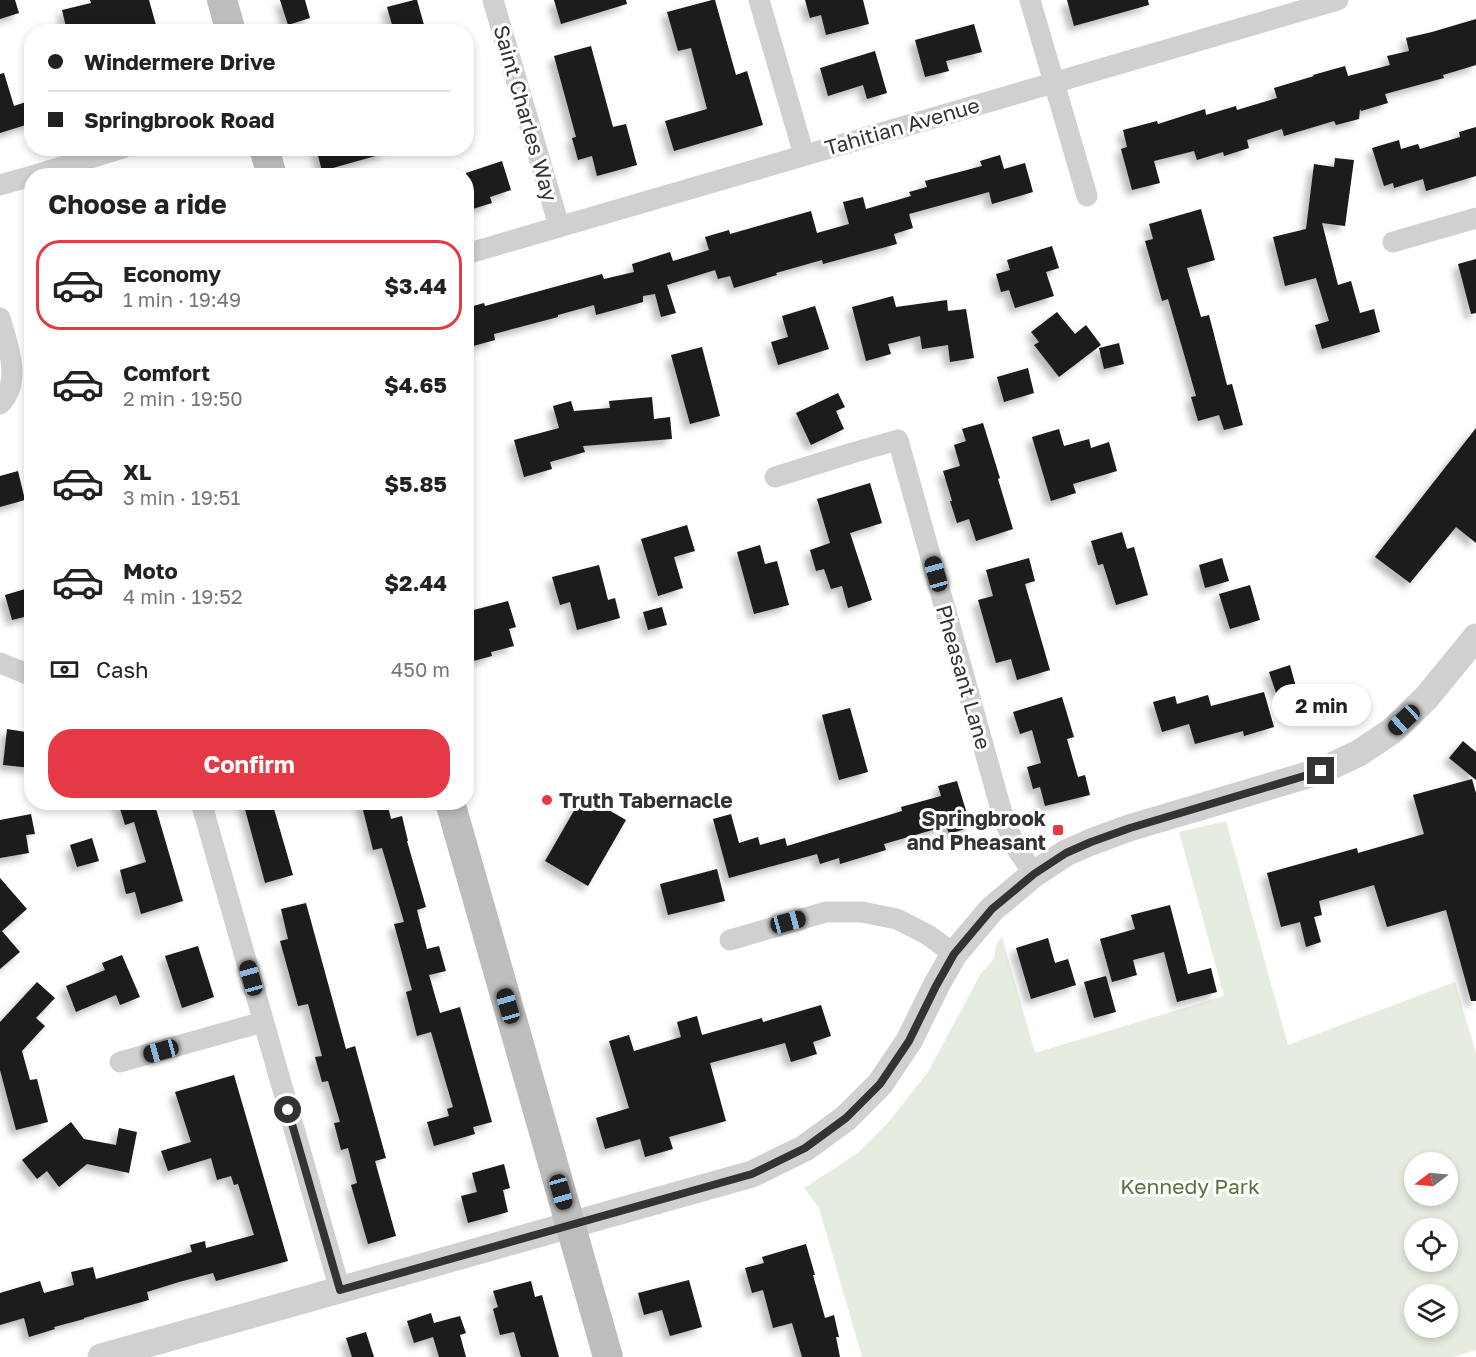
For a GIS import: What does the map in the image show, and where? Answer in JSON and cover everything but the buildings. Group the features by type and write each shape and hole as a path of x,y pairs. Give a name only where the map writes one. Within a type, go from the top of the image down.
{"main road":[{"path":"222,0 229,24"},
{"path":"452,810 608,1357"}],"street":[{"name":"Saint Charles Way","path":"493,0 559,226"},
{"path":"759,0 804,155"},
{"path":"1030,0 1088,196"},
{"name":"Tahitian Avenue","path":"474,252 1054,82 1297,6 1338,0"},
{"path":"58,168 97,156"},
{"path":"0,185 24,178"},
{"path":"1393,242 1476,218"},
{"path":"0,318 12,368 12,378 5,397"},
{"name":"Pheasant Lane","path":"775,477 898,440 1004,820 1017,849 1034,874"},
{"path":"101,1357 752,1174 805,1148 846,1118 880,1084 909,1041 954,954 992,909 1034,874 1066,853 1091,842 1130,828 1321,771 1359,753 1392,731 1427,697 1476,637"},
{"path":"0,663 24,673"},
{"path":"203,810 340,1290"},
{"path":"730,940 826,912 862,912 897,919 928,935 954,954"},
{"path":"120,1062 263,1022"}],"green space":[{"name":"Kennedy Park","path":"1226,821 1288,1045 1455,982 1476,1053 1476,1350 1453,1357 862,1357 819,1208 804,1188 858,1153 886,1125 928,1072 981,973 994,959 996,945 1002,937 1035,1053 1224,996 1179,832"}],"place":[{"name":"Truth Tabernacle","path":"547,800"},
{"name":"Springbrook and Pheasant","path":"1058,830"}],"route":[{"path":"288,1110 340,1290 752,1174 805,1148 846,1118 880,1084 909,1041 954,954 992,909 1034,874 1066,853 1130,828 1321,771"}]}
